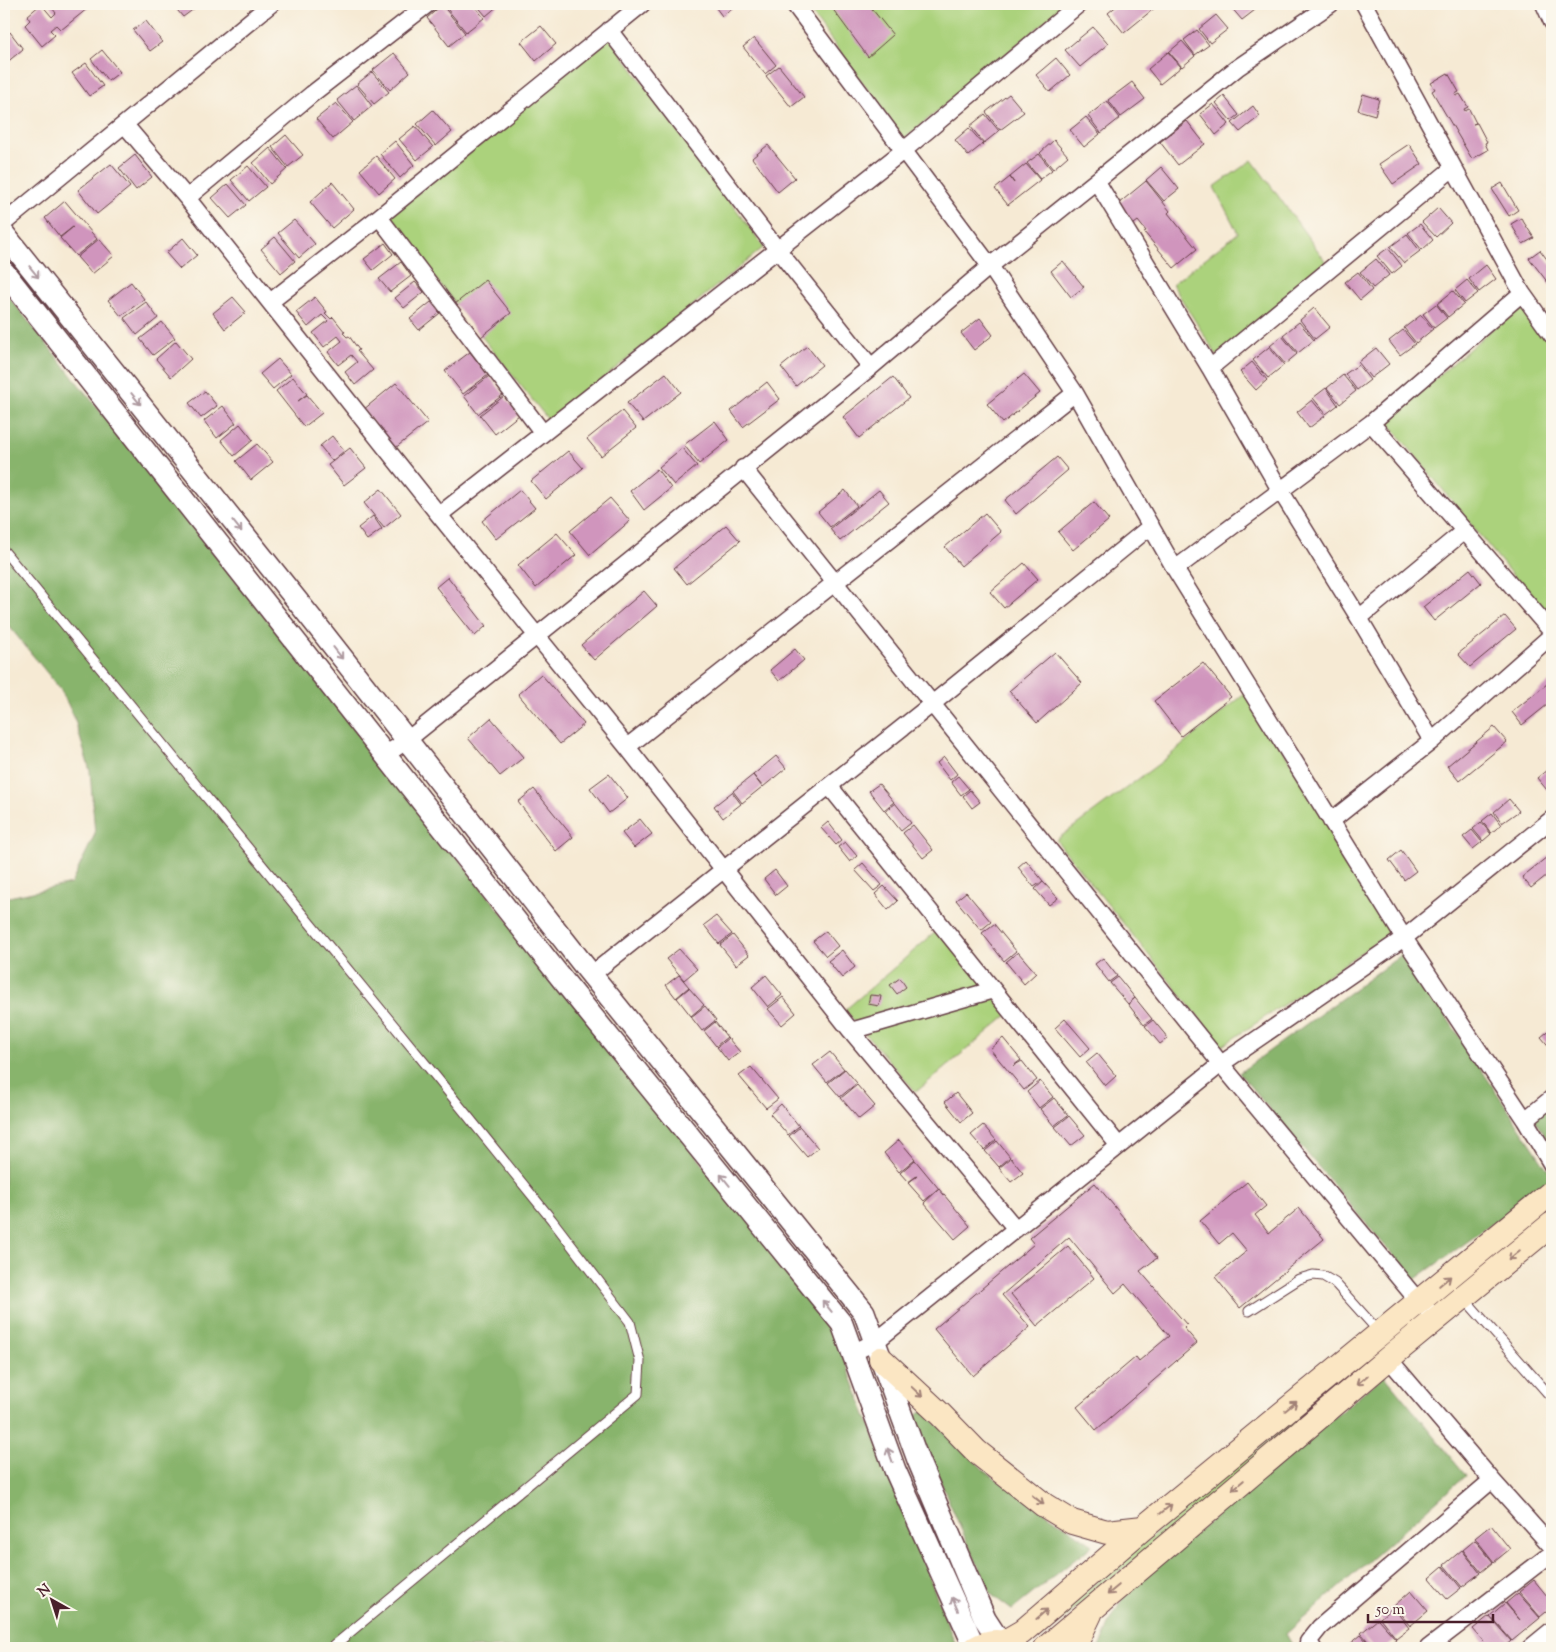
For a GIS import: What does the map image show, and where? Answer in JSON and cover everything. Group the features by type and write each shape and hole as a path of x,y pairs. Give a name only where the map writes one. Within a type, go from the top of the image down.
{"main road":[{"path":"976,1648 991,1642 1006,1644 1022,1632 1143,1528 1552,1192"},
{"path":"1046,1648 1436,1318 1552,1224"},
{"path":"1380,1333 1392,1355"},
{"path":"878,1350 978,1452 1044,1505 1072,1522 1106,1532 1143,1528"},
{"path":"1075,1648 1080,1634 1095,1606"}],"street":[{"path":"4,223 271,4"},
{"path":"187,198 312,94 428,4"},
{"path":"270,302 642,4"},
{"path":"794,4 990,266 1076,393 1175,569 1404,938 1525,1120 1552,1165"},
{"path":"439,515 903,151 1079,4"},
{"path":"385,755 406,741 743,468 871,367 990,266 1237,68 1331,4"},
{"path":"1364,4 1522,293 1552,335"},
{"path":"1544,4 1552,22"},
{"path":"609,30 777,249 871,367"},
{"path":"125,125 187,198 439,515 627,746 851,1031 1016,1228"},
{"path":"1210,368 1453,168"},
{"path":"1097,182 1432,741"},
{"path":"378,217 543,433"},
{"path":"4,234 315,623 591,975 864,1312 918,1460 978,1601 992,1632 1006,1644"},
{"path":"4,272 562,979 842,1324 895,1470 976,1648"},
{"path":"1175,569 1371,423 1522,293"},
{"path":"627,746 1076,393"},
{"path":"1331,820 1432,741 1552,633 1371,423"},
{"path":"743,468 1221,1064 1419,1302 1436,1318"},
{"path":"591,975 830,787 1150,526"},
{"path":"1359,618 1464,531"},
{"path":"830,787 1119,1146"},
{"path":"852,1353 878,1350 1016,1228 1221,1064 1404,938 1552,819"},
{"path":"851,1031 993,990"},
{"path":"1525,1120 1552,1098"},
{"path":"1392,1355 1492,1480 1552,1547"},
{"path":"1313,1648 1308,1642 1320,1627 1492,1480"},
{"path":"1428,1648 1552,1552"},
{"path":"1530,1648 1552,1630"}],"lane":[{"path":"4,551 449,1093 552,1220 630,1322 640,1361 638,1394 331,1648"},
{"path":"1249,1311 1299,1279 1313,1275 1323,1276 1335,1283 1380,1333"},
{"path":"1463,1297 1552,1398"}],"green space":[{"path":"805,4 1066,4 904,139"},
{"path":"609,37 764,247 550,422 387,218"},
{"path":"1252,160 1329,266 1219,359 1172,284 1238,233 1214,187"},
{"path":"4,291 830,1323 955,1643 954,1648 4,1648 4,898 71,884 95,834 90,771 74,717 61,690 4,620"},
{"path":"1523,302 1552,344 1552,624 1387,421"},
{"path":"1247,692 1388,919 1387,935 1222,1046 1056,840 1164,760"},
{"path":"939,929 1009,1014 916,1092 845,1010"},
{"path":"1404,953 1552,1176 1552,1181 1414,1280 1239,1073"},
{"path":"1552,1101 1552,1148 1533,1117"},
{"path":"1376,1351 1380,1358 1040,1638 1036,1632"},
{"path":"1384,1375 1466,1475 1286,1634 1294,1648 1099,1648 1126,1592"},
{"path":"923,1411 985,1471 1093,1545 1012,1610 992,1595 961,1529 913,1418"}],"building":[{"path":"41,4 52,17 56,13 49,4 93,4 61,30 56,25 50,30 55,35 42,46 25,25 30,20 27,16"},
{"path":"163,4 192,4 195,8 183,17 173,5 167,9"},
{"path":"443,4 473,4 484,18 466,32"},
{"path":"476,4 500,4 486,16"},
{"path":"713,4 737,4 722,16"},
{"path":"829,4 868,4 893,35 868,57"},
{"path":"1119,4 1155,4 1157,6 1124,33 1108,13"},
{"path":"1232,4 1250,4 1255,10 1242,20 1230,6"},
{"path":"442,5 465,33 449,46 427,18"},
{"path":"1216,15 1228,29 1210,43 1199,29"},
{"path":"146,21 162,42 150,51 133,30"},
{"path":"541,26 556,44 536,61 521,42"},
{"path":"1093,27 1108,44 1080,67 1065,50"},
{"path":"1197,30 1209,45 1195,55 1184,40"},
{"path":"10,32 23,49 5,64 4,37"},
{"path":"754,38 776,65 765,74 743,47"},
{"path":"1182,41 1195,56 1182,67 1169,52"},
{"path":"102,50 120,72 108,81 91,59"},
{"path":"1168,52 1181,67 1160,84 1148,69"},
{"path":"394,53 410,72 390,90 373,70"},
{"path":"1056,58 1070,75 1050,92 1036,75"},
{"path":"86,63 103,86 89,96 72,73"},
{"path":"779,66 804,97 791,107 766,76"},
{"path":"372,72 389,92 374,104 357,84"},
{"path":"1448,73 1459,92 1455,94 1456,96 1460,94 1468,107 1464,109 1465,111 1469,109 1476,123 1473,124 1477,123 1487,142 1485,143 1488,150 1472,159 1432,91 1435,89 1431,83"},
{"path":"1132,82 1145,99 1121,117 1108,100"},
{"path":"356,85 372,106 354,121 337,100"},
{"path":"1009,94 1024,112 1000,130 986,112"},
{"path":"1363,94 1379,99 1375,115 1358,110"},
{"path":"1224,96 1239,115 1231,121 1216,103"},
{"path":"1107,101 1120,118 1101,133 1088,116"},
{"path":"336,103 353,122 333,139 316,119"},
{"path":"1213,104 1229,124 1216,135 1200,114"},
{"path":"1253,106 1260,116 1240,132 1232,123"},
{"path":"433,110 452,132 436,146 417,124"},
{"path":"985,114 999,131 984,143 970,126"},
{"path":"1086,117 1100,134 1084,147 1070,130"},
{"path":"1187,121 1205,144 1178,165 1160,142"},
{"path":"415,126 433,147 417,160 399,139"},
{"path":"969,128 983,144 968,156 955,140"},
{"path":"286,135 303,155 288,167 272,147"},
{"path":"1054,140 1068,156 1053,169 1040,153"},
{"path":"395,141 414,165 400,178 380,154"},
{"path":"1409,144 1422,164 1393,184 1379,164"},
{"path":"768,145 795,178 778,192 752,158"},
{"path":"270,148 287,169 270,184 253,163"},
{"path":"1039,154 1052,170 1040,179 1027,163"},
{"path":"135,155 152,177 136,190 119,168"},
{"path":"376,156 395,179 379,193 360,170"},
{"path":"111,164 130,187 97,214 78,190"},
{"path":"1026,164 1040,180 1008,205 995,189"},
{"path":"248,166 266,187 249,201 231,180"},
{"path":"1161,167 1179,189 1164,201 1146,180"},
{"path":"1146,181 1170,211 1168,213 1197,249 1174,268 1144,232 1146,231 1138,221 1134,224 1118,204"},
{"path":"332,182 354,209 332,228 310,202"},
{"path":"1502,183 1518,210 1509,216 1492,189"},
{"path":"228,184 246,205 230,218 212,198"},
{"path":"65,201 97,239 76,256 60,238 73,227 60,237 45,218"},
{"path":"1438,208 1451,223 1436,237 1422,222"},
{"path":"1521,218 1534,238 1523,244 1511,224"},
{"path":"294,220 315,244 299,258 278,233"},
{"path":"1420,224 1433,240 1422,250 1408,233"},
{"path":"1407,234 1420,251 1404,263 1390,247"},
{"path":"275,237 295,261 281,273 261,249"},
{"path":"183,238 197,255 180,269 166,253"},
{"path":"99,239 114,256 92,274 77,257"},
{"path":"385,243 393,254 373,270 364,259"},
{"path":"1388,248 1402,266 1392,274 1377,256"},
{"path":"1540,250 1552,266 1552,288 1529,258"},
{"path":"1376,259 1389,275 1373,288 1360,272"},
{"path":"1063,261 1084,287 1071,297 1051,271"},
{"path":"401,262 411,276 390,292 379,279"},
{"path":"1486,265 1496,279 1479,292 1469,279"},
{"path":"1358,272 1372,290 1360,300 1345,282"},
{"path":"485,280 511,313 481,337 455,304"},
{"path":"1467,280 1478,293 1465,303 1455,290"},
{"path":"131,282 144,299 121,316 108,300"},
{"path":"415,282 424,292 404,308 395,298"},
{"path":"1453,291 1464,304 1448,317 1437,304"},
{"path":"233,297 246,312 225,329 213,313"},
{"path":"315,297 327,312 325,313 331,319 333,317 345,332 343,333 347,337 349,336 359,350 357,351 373,370 355,385 345,372 357,362 351,355 338,365 328,352 342,341 338,336 324,347 313,333 328,321 322,315 308,327 296,312"},
{"path":"146,302 158,318 137,335 124,318"},
{"path":"431,302 440,313 419,330 410,319"},
{"path":"1436,304 1447,318 1434,328 1423,314"},
{"path":"1314,308 1330,327 1315,339 1300,320"},
{"path":"1421,315 1433,329 1416,343 1404,328"},
{"path":"980,318 993,335 974,350 961,333"},
{"path":"162,322 175,338 153,355 140,339"},
{"path":"1299,322 1314,340 1298,353 1283,335"},
{"path":"1403,330 1415,344 1400,355 1389,341"},
{"path":"1282,336 1297,354 1285,364 1270,346"},
{"path":"176,341 191,359 171,377 156,359"},
{"path":"807,346 822,365 796,386 781,367"},
{"path":"1269,347 1284,365 1268,378 1253,360"},
{"path":"1376,348 1389,364 1371,378 1358,362"},
{"path":"470,352 488,375 463,394 445,371"},
{"path":"278,359 291,374 273,389 260,374"},
{"path":"1252,362 1267,380 1256,390 1240,372"},
{"path":"1358,365 1370,380 1357,390 1345,374"},
{"path":"666,373 681,392 643,422 627,403"},
{"path":"1024,374 1040,393 1003,423 987,404"},
{"path":"1343,375 1356,391 1340,404 1327,388"},
{"path":"489,376 504,394 478,414 464,396"},
{"path":"293,377 307,394 298,401 307,395 322,413 304,427 276,391"},
{"path":"893,377 909,398 859,438 843,417"},
{"path":"767,382 780,399 743,427 731,411"},
{"path":"396,383 428,422 394,449 363,410"},
{"path":"1326,388 1338,405 1326,414 1313,398"},
{"path":"205,391 217,406 201,418 189,403"},
{"path":"504,396 519,415 495,434 480,415"},
{"path":"1312,400 1325,416 1309,428 1297,412"},
{"path":"223,406 236,423 217,438 204,421"},
{"path":"622,411 636,428 601,456 587,439"},
{"path":"715,421 729,440 699,464 684,445"},
{"path":"240,424 253,440 234,456 221,440"},
{"path":"332,436 344,451 332,461 320,446"},
{"path":"257,444 273,462 251,480 236,461"},
{"path":"350,448 366,468 344,485 328,465"},
{"path":"682,448 697,466 674,485 659,467"},
{"path":"568,451 583,468 546,499 531,481"},
{"path":"1057,457 1068,470 1016,514 1005,500"},
{"path":"657,469 671,488 644,510 630,491"},
{"path":"381,489 401,514 384,528 364,503"},
{"path":"520,490 535,508 496,539 482,521"},
{"path":"845,490 857,506 830,527 818,512"},
{"path":"879,490 889,502 840,541 830,529"},
{"path":"610,498 630,521 590,555 570,531"},
{"path":"1094,502 1109,520 1073,550 1058,532"},
{"path":"985,513 1001,532 961,566 945,547"},
{"path":"373,516 382,529 367,540 358,528"},
{"path":"726,525 740,541 687,584 674,568"},
{"path":"557,533 576,555 536,588 518,565"},
{"path":"1024,563 1038,579 1004,608 990,592"},
{"path":"1470,569 1481,583 1434,621 1423,607"},
{"path":"448,577 486,626 475,636 436,587"},
{"path":"644,591 657,606 594,660 581,645"},
{"path":"1505,616 1516,629 1470,667 1458,654"},
{"path":"795,649 804,660 779,681 770,670"},
{"path":"1055,652 1082,683 1037,723 1009,691"},
{"path":"1203,663 1231,697 1181,736 1154,701"},
{"path":"541,674 584,724 560,744 518,694"},
{"path":"1552,680 1552,701 1522,725 1512,712"},
{"path":"491,718 524,757 500,776 468,738"},
{"path":"1494,727 1507,742 1459,781 1447,766"},
{"path":"776,756 786,768 763,787 753,775"},
{"path":"944,757 957,774 950,780 937,763"},
{"path":"1552,766 1552,786 1547,790 1537,778"},
{"path":"609,774 628,798 609,813 590,788"},
{"path":"753,775 762,787 742,803 733,791"},
{"path":"958,776 969,789 961,795 951,782"},
{"path":"879,784 894,802 884,810 869,791"},
{"path":"534,789 573,837 556,851 518,802"},
{"path":"970,790 980,802 972,808 963,796"},
{"path":"732,792 741,804 723,818 714,806"},
{"path":"1509,799 1519,811 1502,823 1494,812"},
{"path":"895,803 911,823 901,831 885,811"},
{"path":"1492,813 1501,825 1491,833 1482,821"},
{"path":"640,819 652,834 634,848 622,833"},
{"path":"828,822 842,840 836,845 821,828"},
{"path":"1481,822 1491,834 1483,841 1473,829"},
{"path":"913,825 933,850 923,858 903,833"},
{"path":"1472,830 1482,842 1473,849 1463,837"},
{"path":"845,842 857,856 850,862 838,847"},
{"path":"1401,850 1416,871 1404,880 1389,860"},
{"path":"1552,853 1552,871 1531,888 1522,877"},
{"path":"1026,860 1043,881 1034,887 1018,867"},
{"path":"863,863 882,885 874,891 855,870"},
{"path":"775,870 787,886 776,895 764,879"},
{"path":"1043,882 1058,898 1049,905 1035,889"},
{"path":"884,886 898,901 888,910 875,894"},
{"path":"966,892 991,922 981,930 956,900"},
{"path":"716,916 732,934 719,944 704,925"},
{"path":"994,924 1016,951 1004,961 982,933"},
{"path":"826,931 838,946 826,956 813,941"},
{"path":"733,935 749,955 736,965 720,945"},
{"path":"679,949 697,969 684,980 666,959"},
{"path":"842,950 855,967 842,978 828,961"},
{"path":"1018,952 1036,973 1024,984 1006,962"},
{"path":"1103,958 1117,976 1109,982 1095,964"},
{"path":"679,975 689,987 676,998 666,985"},
{"path":"766,975 782,995 768,1007 752,987"},
{"path":"1118,977 1135,998 1128,1004 1110,983"},
{"path":"900,978 906,987 897,994 890,985"},
{"path":"689,988 704,1005 691,1016 677,998"},
{"path":"870,995 881,996 879,1006 868,1004"},
{"path":"783,997 796,1013 782,1025 768,1009"},
{"path":"1135,998 1152,1019 1144,1025 1128,1004"},
{"path":"705,1006 716,1020 702,1031 691,1017"},
{"path":"1065,1019 1090,1048 1080,1057 1055,1028"},
{"path":"1153,1020 1168,1038 1160,1044 1145,1026"},
{"path":"715,1022 727,1037 716,1046 704,1031"},
{"path":"1552,1028 1552,1050 1541,1037"},
{"path":"728,1038 740,1052 728,1061 717,1047"},
{"path":"1003,1038 1021,1060 1013,1066 1022,1061 1037,1080 1024,1090 990,1049"},
{"path":"830,1052 844,1069 827,1082 813,1065"},
{"path":"1097,1053 1116,1076 1105,1086 1086,1062"},
{"path":"751,1067 778,1099 766,1108 739,1076"},
{"path":"845,1069 857,1083 840,1097 828,1083"},
{"path":"1040,1081 1053,1097 1039,1108 1027,1092"},
{"path":"857,1085 875,1106 859,1119 841,1098"},
{"path":"956,1093 972,1113 961,1122 945,1102"},
{"path":"1054,1098 1068,1115 1054,1126 1040,1109"},
{"path":"781,1104 799,1126 788,1135 770,1114"},
{"path":"1069,1116 1085,1135 1071,1146 1055,1127"},
{"path":"983,1125 996,1140 984,1150 971,1135"},
{"path":"800,1127 818,1148 807,1157 789,1136"},
{"path":"899,1140 915,1159 899,1172 884,1153"},
{"path":"997,1141 1010,1157 999,1167 985,1151"},
{"path":"1011,1158 1023,1173 1011,1182 999,1168"},
{"path":"915,1160 939,1189 924,1201 908,1183 917,1176 908,1182 900,1173"},
{"path":"1247,1182 1266,1206 1255,1215 1269,1233 1299,1208 1324,1239 1240,1308 1215,1277 1247,1251 1232,1233 1219,1244 1200,1221"},
{"path":"1095,1183 1157,1258 1140,1271 1187,1325 1184,1328 1197,1343 1096,1430 1077,1407 1136,1357 1139,1361 1169,1336 1125,1284 1115,1293 1069,1237 1002,1295 1030,1327 973,1376 934,1329 1034,1244 1029,1238"},
{"path":"939,1189 970,1226 955,1239 924,1203"},
{"path":"1068,1246 1094,1278 1037,1326 1011,1294"},
{"path":"1491,1525 1510,1549 1494,1562 1475,1538"},
{"path":"1475,1540 1493,1562 1481,1572 1463,1550"},
{"path":"1462,1550 1480,1573 1462,1587 1444,1565"},
{"path":"1443,1566 1461,1588 1447,1599 1429,1578"},
{"path":"1534,1580 1552,1602 1552,1607 1540,1617 1519,1592"},
{"path":"1411,1591 1428,1611 1410,1626 1394,1606"},
{"path":"1518,1593 1540,1618 1512,1641 1490,1616 1505,1603 1520,1620 1506,1603"},
{"path":"1393,1607 1409,1628 1396,1638 1380,1618"},
{"path":"1489,1616 1511,1641 1503,1648 1489,1648 1473,1629"},
{"path":"1378,1619 1396,1639 1385,1648 1374,1648 1361,1633"},
{"path":"1361,1635 1372,1648 1351,1648 1349,1645"}]}
